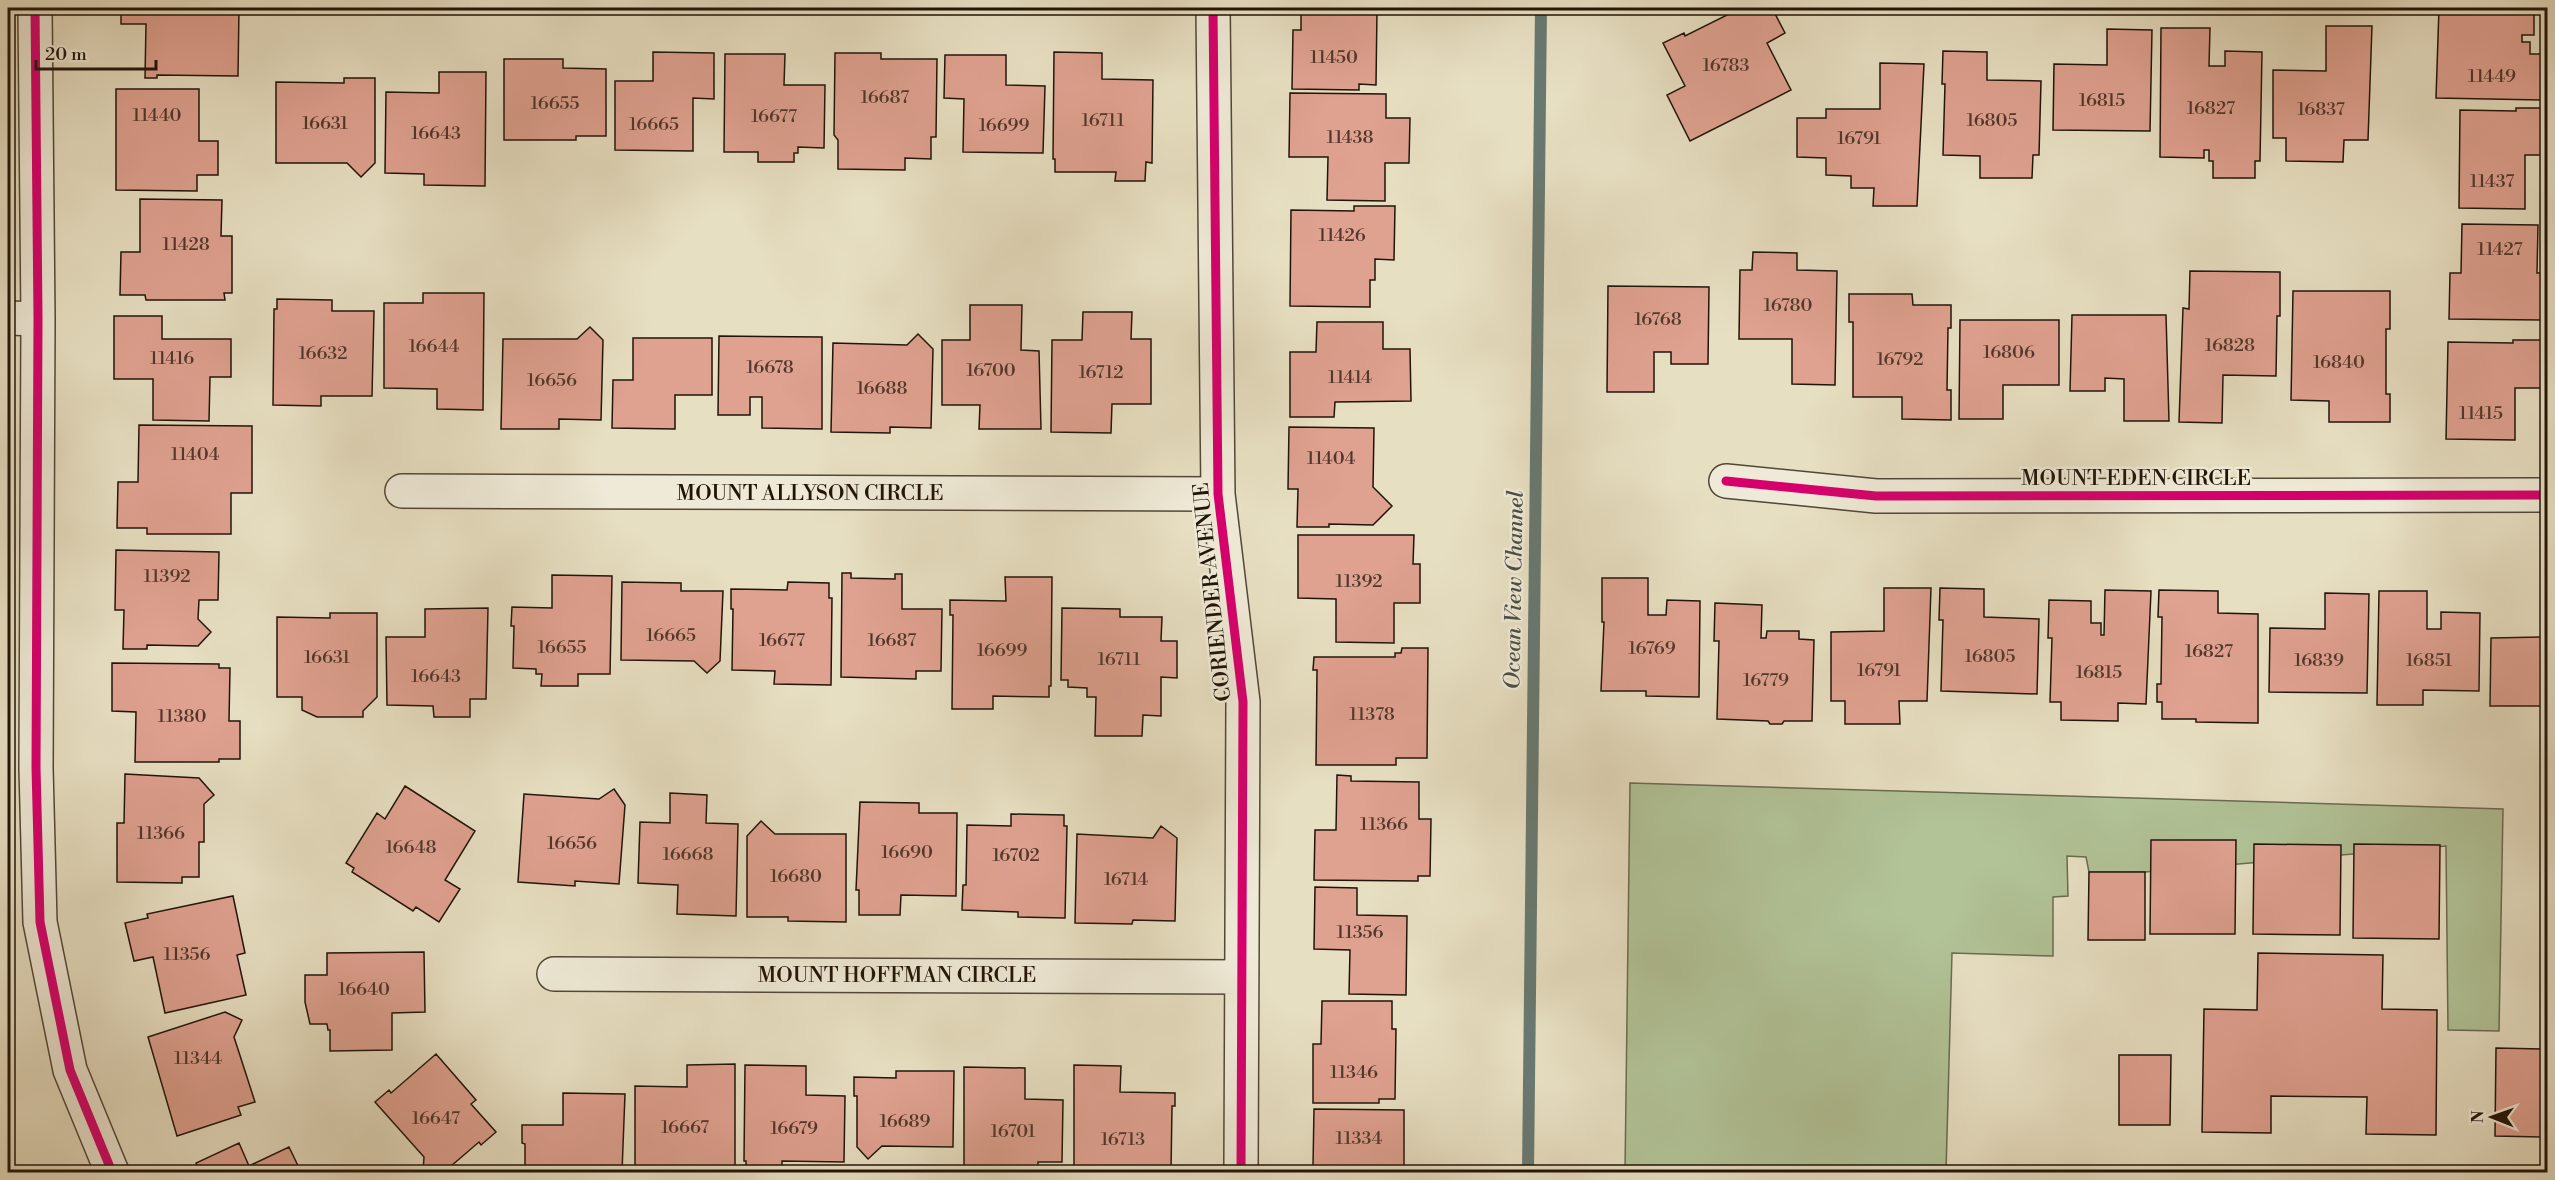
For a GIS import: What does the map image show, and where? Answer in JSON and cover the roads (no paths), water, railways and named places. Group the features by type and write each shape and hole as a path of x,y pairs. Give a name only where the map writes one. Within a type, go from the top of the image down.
{"street":[{"path":"35,8 23,319 22,768 40,922 70,1070 112,1173"},
{"name":"CORIENDER AVENUE","path":"1213,8 1218,494 1243,702 1240,977 1241,1173"},
{"name":"MOUNT EDEN CIRCLE","path":"1726,481 1876,496 2547,495"},
{"name":"MOUNT ALLYSON CIRCLE","path":"402,491 1218,494"},
{"name":"MOUNT HOFFMAN CIRCLE","path":"554,974 1240,977"}],"waterway":[{"name":"Ocean View Channel","path":"1528,1172 1541,8"}]}
